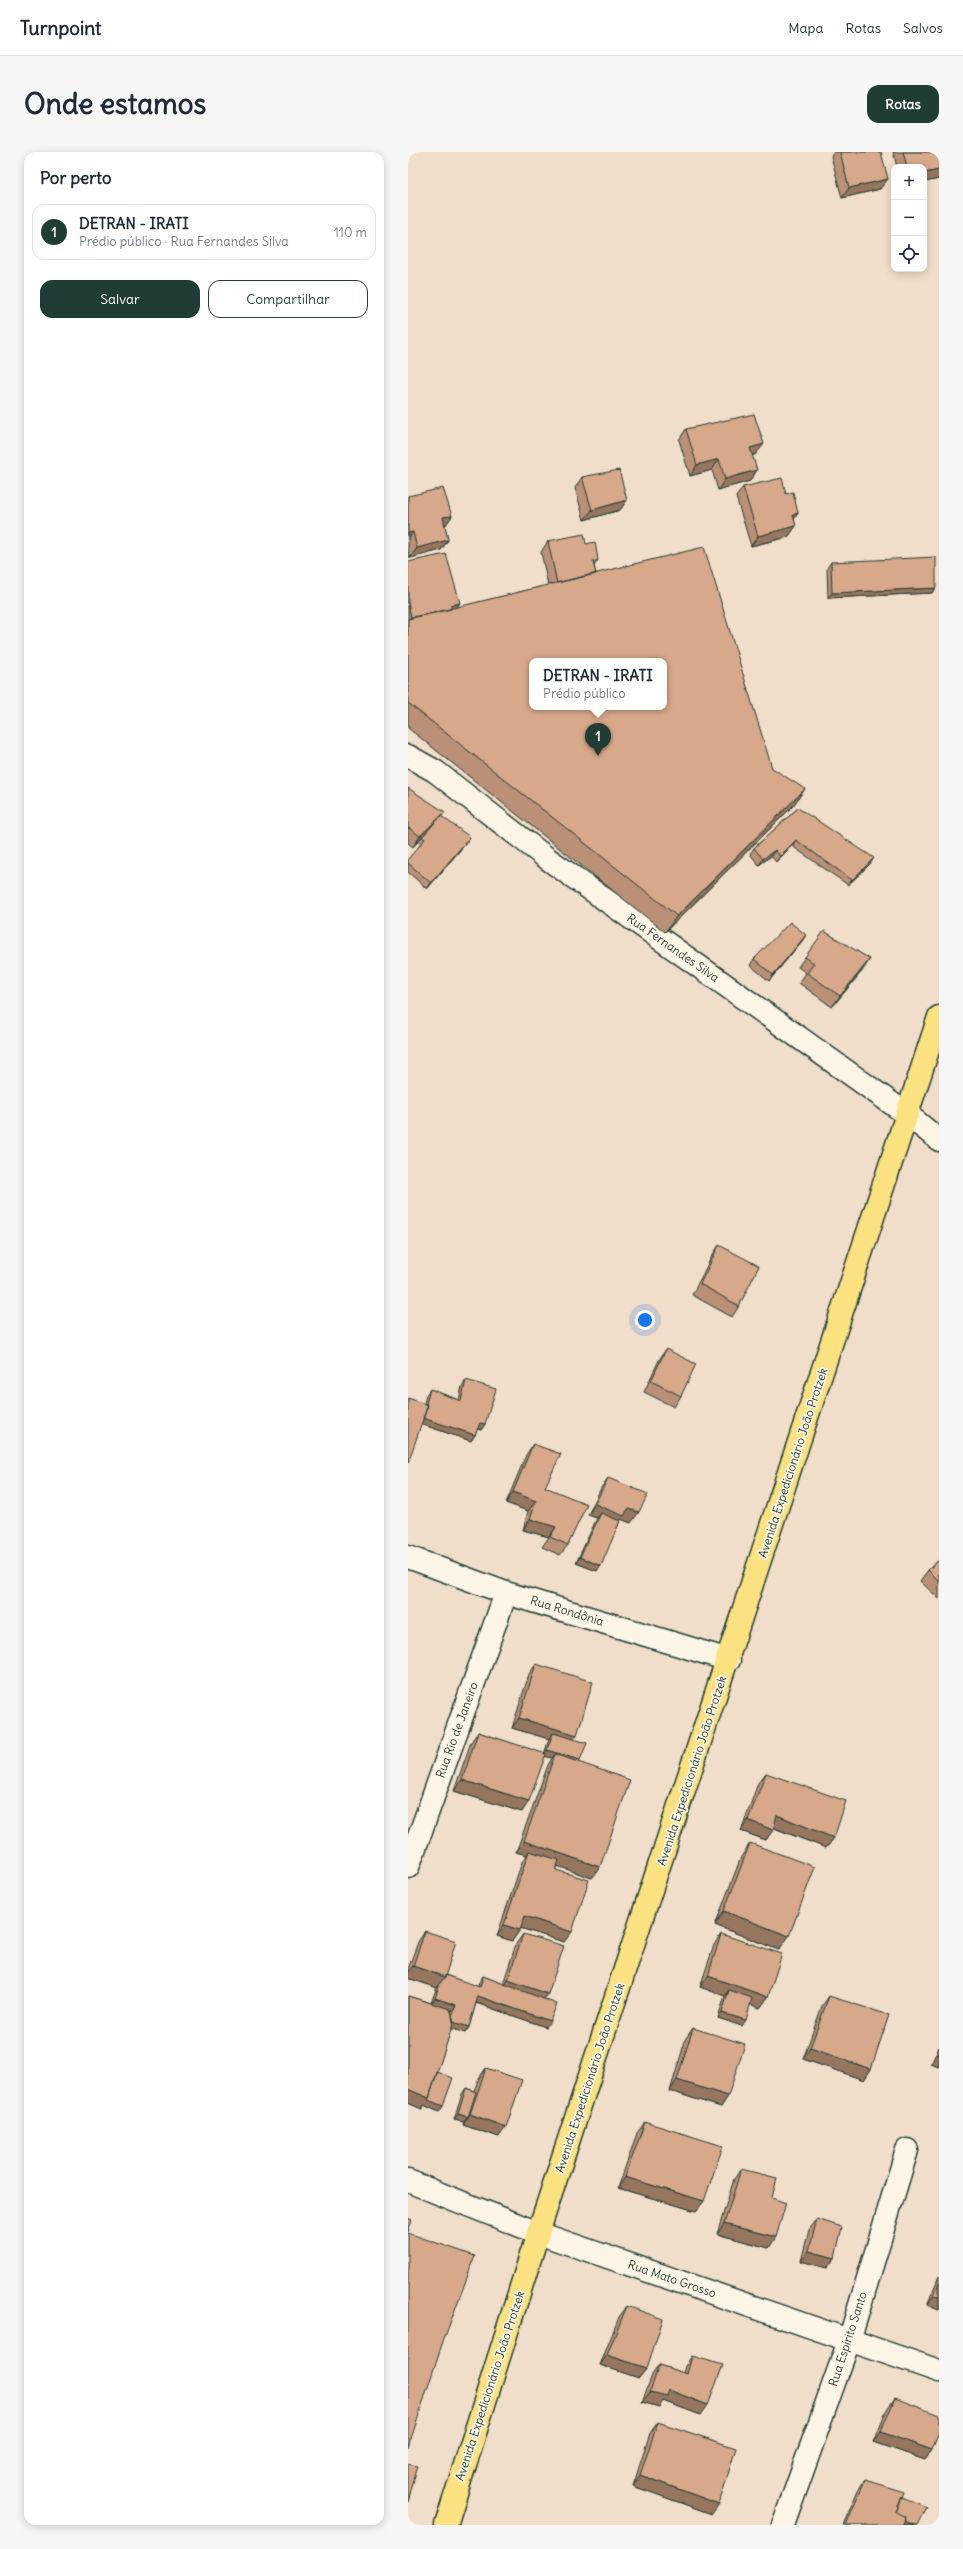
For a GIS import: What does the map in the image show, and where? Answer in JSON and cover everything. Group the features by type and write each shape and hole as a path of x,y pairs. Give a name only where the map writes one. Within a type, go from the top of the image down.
{"highway":[{"name":"Avenida Expedicionário João Protzek","path":"446,2525 538,2233 939,1017"}],"street":[{"name":"Rua Fernandes Silva","path":"408,756 435,772 548,860 908,1114 939,1140"},
{"name":"Rua Rondônia","path":"408,1557 506,1593 728,1660"},
{"name":"Rua Rio de Janeiro","path":"408,1867 506,1593"},
{"name":"Rua Espírito Santo","path":"783,2525 849,2340 907,2150"},
{"name":"Rua Mato Grosso","path":"408,2181 538,2233 939,2371"}],"building":[{"path":"840,152 881,152 888,179 849,188"},
{"path":"903,152 939,152 939,170 927,172 927,164 906,164"},
{"path":"754,414 764,444 750,448 757,470 725,479 719,459 697,465 686,429"},
{"path":"619,470 627,500 592,510 582,477"},
{"path":"782,478 786,494 793,492 798,513 793,515 796,526 758,536 743,487"},
{"path":"443,488 452,516 443,517 448,540 417,548 413,532 408,533 408,496"},
{"path":"584,534 586,544 595,542 598,560 593,562 596,574 557,583 548,541"},
{"path":"704,547 772,768 805,789 677,916 408,703 408,619"},
{"path":"446,554 460,603 451,605 451,609 411,617 408,603 408,562"},
{"path":"936,557 936,588 832,593 831,562"},
{"path":"408,788 445,812 420,836 409,828 408,829"},
{"path":"798,808 874,858 852,880 796,840 780,856 775,850 763,859 754,848"},
{"path":"441,816 470,837 431,883 408,863 408,859 425,839 422,837"},
{"path":"790,922 806,935 773,975 754,959"},
{"path":"824,931 870,959 840,996 807,973 814,963 805,957"},
{"path":"719,1245 759,1266 739,1306 700,1284"},
{"path":"666,1349 696,1364 681,1396 651,1381"},
{"path":"466,1380 496,1389 485,1424 480,1423 475,1435 423,1418 428,1405 426,1404 430,1389 461,1401"},
{"path":"408,1398 428,1405 408,1463"},
{"path":"533,1444 561,1454 545,1487 587,1504 568,1545 550,1537 556,1527 530,1519 536,1501 513,1492"},
{"path":"608,1478 648,1494 639,1512 628,1509 624,1516 595,1504"},
{"path":"601,1513 620,1521 601,1566 580,1557"},
{"path":"939,1560 939,1581 928,1570"},
{"path":"536,1664 593,1682 577,1735 519,1718"},
{"path":"478,1732 546,1754 529,1801 462,1780"},
{"path":"553,1733 587,1743 580,1760 547,1750"},
{"path":"555,1754 630,1780 600,1867 524,1841"},
{"path":"766,1773 846,1801 834,1838 777,1815 773,1830 748,1820"},
{"path":"750,1843 815,1867 789,1936 724,1911"},
{"path":"529,1851 559,1860 556,1870 589,1880 572,1932 525,1916 520,1930 504,1925"},
{"path":"425,1931 456,1941 445,1977 413,1966"},
{"path":"523,1934 564,1946 548,1994 508,1980"},
{"path":"721,1934 782,1954 768,1997 708,1976"},
{"path":"445,1975 480,1987 483,1976 557,2004 550,2021 478,1996 469,2027 453,2022 452,2016 456,2005 435,1998 440,1983"},
{"path":"729,1990 752,1998 746,2020 722,2013"},
{"path":"408,1996 450,2009 454,2021 429,2098 410,2090 408,2095"},
{"path":"829,1996 889,2015 871,2069 810,2048"},
{"path":"693,2028 745,2044 728,2096 677,2080"},
{"path":"486,2068 522,2080 506,2127 470,2114"},
{"path":"437,2072 453,2078 443,2106 428,2100"},
{"path":"466,2088 476,2092 468,2117 458,2114"},
{"path":"645,2122 723,2146 704,2201 625,2177"},
{"path":"741,2169 777,2178 772,2198 786,2203 776,2237 724,2224"},
{"path":"408,2218 412,2220 408,2232"},
{"path":"817,2219 842,2227 835,2258 809,2251"},
{"path":"408,2233 475,2256 440,2350 408,2448"},
{"path":"939,2283 939,2296 934,2295"},
{"path":"627,2306 663,2319 647,2368 607,2355"},
{"path":"692,2356 723,2365 708,2405 669,2390 667,2396 650,2392 659,2365 687,2374"},
{"path":"895,2398 939,2415 939,2432 932,2450 881,2432"},
{"path":"658,2422 736,2448 719,2504 640,2475"},
{"path":"408,2464 418,2466 408,2501"},
{"path":"865,2480 904,2492 896,2512 906,2517 903,2525 846,2525"},
{"path":"902,2497 927,2507 918,2525 904,2521 906,2517 896,2512"}],"place":[{"name":"DETRAN - IRATI","path":"598,756"}]}
